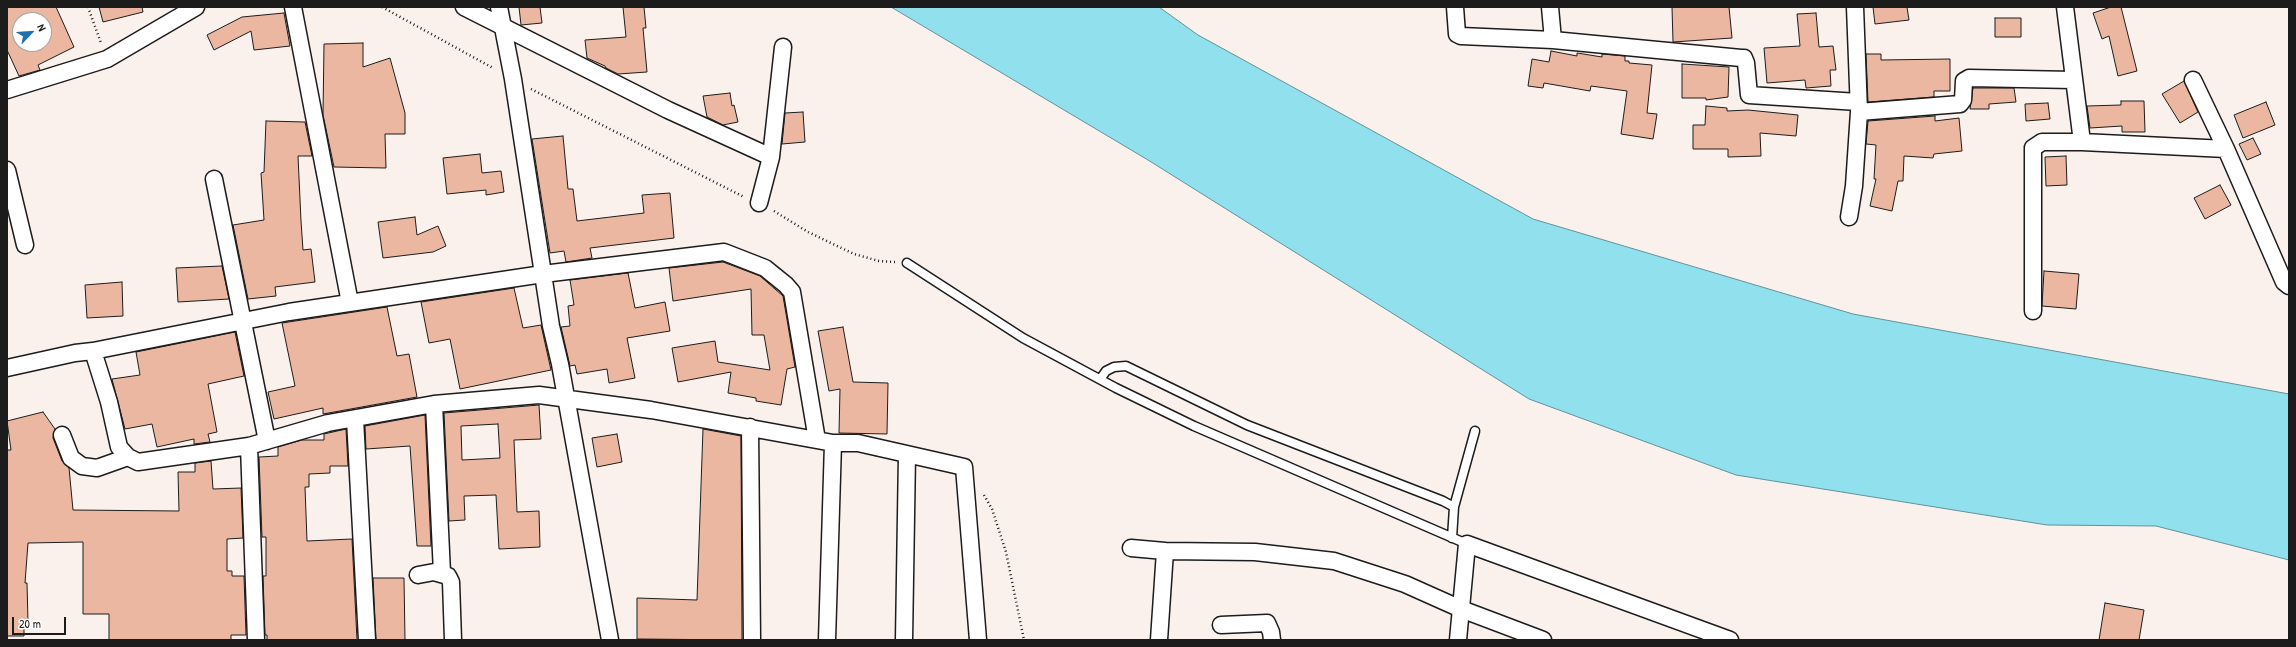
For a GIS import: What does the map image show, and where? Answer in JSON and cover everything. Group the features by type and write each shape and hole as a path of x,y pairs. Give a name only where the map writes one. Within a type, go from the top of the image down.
{"street":[{"path":"7,90 107,59 196,7"},
{"path":"293,7 350,303"},
{"path":"464,7 668,110 771,157"},
{"path":"499,7 513,79 551,326 567,398 610,640"},
{"path":"1455,7 1457,34 1461,36 1554,40 1744,58 1746,63 1749,95 1859,107 1960,104 1963,100 1964,81 1969,78 2073,80"},
{"path":"1550,7 1554,40"},
{"path":"1849,217 1854,186 1859,107 1855,7"},
{"path":"2065,7 2082,142"},
{"path":"759,203 771,157 783,47"},
{"path":"2193,80 2226,149 2284,282 2289,286"},
{"path":"2033,311 2033,148 2042,142 2082,142 2226,149"},
{"path":"7,170 25,245"},
{"path":"214,180 241,322 267,441"},
{"path":"7,368 75,353 93,351 241,322 350,303 543,274 719,252 734,255 765,268 786,285 792,292 817,440"},
{"path":"93,351 109,402 119,447 128,457 138,462 249,446 328,423 434,404 532,395 567,398 750,427 833,443 858,443 964,467 978,640"},
{"path":"434,404 442,573"},
{"path":"355,419 366,640"},
{"path":"750,427 752,640"},
{"path":"62,435 71,458 82,466 96,468 128,457"},
{"path":"827,640 833,443"},
{"path":"249,446 256,640"},
{"path":"904,640 907,454"},
{"path":"1458,640 1461,609 1459,541 1730,640"},
{"path":"1131,548 1165,551 1255,552 1323,559 1405,584 1461,609 1543,640"},
{"path":"1160,640 1165,551"},
{"path":"418,575 442,573 448,576 451,582 453,640"},
{"path":"1221,625 1261,622 1267,624 1271,632 1272,640"}],"lane":[{"path":"907,263 1023,338 1194,426 1414,523 1459,541"},
{"path":"1101,378 1106,371 1114,367 1126,366 1247,425 1454,507"},
{"path":"1459,541 1454,507 1475,431"}],"path":[{"path":"88,7 107,59"},
{"path":"382,7 513,79 759,203 808,232 854,254 879,261 907,263"},
{"path":"982,491 992,509 1006,552 1024,640"}],"water":[{"path":"891,7 1159,7 1198,35 1533,219 1853,314 2289,394 2289,560 2156,526 2047,525 1736,475 1529,399 1148,160"}],"building":[{"path":"7,7 56,7 74,47 38,65 40,70 19,76 7,50"},
{"path":"99,7 142,7 143,12 103,22"},
{"path":"519,7 540,7 542,23 521,25"},
{"path":"623,7 644,7 646,28 643,28 647,72 618,74 587,58 585,40 626,37"},
{"path":"1672,7 1729,7 1732,38 1673,42"},
{"path":"1873,7 1907,7 1909,20 1875,24"},
{"path":"2111,7 2121,7 2137,71 2118,76 2109,36 2102,39 2093,13"},
{"path":"284,13 290,46 254,50 251,31 214,50 207,35 242,17"},
{"path":"1816,13 1819,47 1833,46 1836,70 1830,70 1831,86 1806,88 1805,80 1767,83 1764,48 1800,46 1797,14"},
{"path":"1995,18 2021,18 2021,37 1995,37"},
{"path":"363,43 363,67 390,58 405,113 405,134 385,134 386,168 334,167 323,115 324,44"},
{"path":"1551,51 1577,56 1577,53 1602,57 1602,54 1625,56 1625,61 1629,61 1629,63 1652,65 1647,113 1657,114 1653,139 1621,134 1627,91 1591,86 1590,91 1544,83 1543,88 1528,86 1532,59 1549,62"},
{"path":"1866,54 1881,54 1881,60 1950,59 1950,91 1934,91 1934,97 1868,102"},
{"path":"1682,64 1729,67 1728,97 1706,100 1706,98 1682,98"},
{"path":"2184,81 2198,112 2180,123 2162,94"},
{"path":"1973,88 2014,88 2016,102 1989,104 1989,109 1970,109"},
{"path":"730,93 732,106 734,105 738,122 723,125 707,117 703,96"},
{"path":"2121,101 2144,101 2145,132 2122,132 2122,126 2090,128 2087,106 2121,105"},
{"path":"2266,102 2275,125 2243,138 2234,115"},
{"path":"2048,103 2050,119 2026,121 2025,104"},
{"path":"1706,106 1727,108 1727,111 1748,110 1798,115 1796,136 1760,133 1761,156 1728,157 1728,149 1693,149 1693,125 1705,125"},
{"path":"803,112 805,142 782,144 785,113"},
{"path":"1935,116 1935,121 1959,118 1962,151 1934,154 1933,158 1904,156 1903,181 1898,181 1892,211 1870,206 1876,179 1874,179 1876,145 1866,144 1868,121"},
{"path":"266,121 305,122 312,156 298,156 301,221 303,250 311,249 315,282 275,287 276,296 248,299 233,225 264,220 261,173 264,172"},
{"path":"563,136 568,189 573,189 577,221 644,213 642,195 670,193 674,238 590,248 592,258 566,262 564,251 550,253 532,139"},
{"path":"2253,138 2261,154 2247,160 2239,144"},
{"path":"480,154 482,173 501,171 504,192 486,195 486,190 447,194 443,158"},
{"path":"2066,156 2067,185 2046,186 2045,157"},
{"path":"2220,185 2231,205 2205,219 2194,198"},
{"path":"415,217 417,235 438,226 446,246 433,252 383,258 378,222"},
{"path":"723,262 760,276 783,296 795,367 787,369 781,405 756,401 756,398 728,393 731,372 678,382 672,348 715,341 718,362 770,370 764,335 752,335 751,289 673,301 669,268"},
{"path":"222,266 229,299 178,302 176,268"},
{"path":"2044,271 2079,274 2076,309 2042,306"},
{"path":"628,273 635,308 665,302 670,331 627,338 635,378 609,383 607,369 577,374 575,365 570,366 561,327 570,326 568,306 574,305 570,280"},
{"path":"122,282 123,316 87,318 85,285"},
{"path":"514,288 523,328 541,325 551,370 460,389 450,339 429,343 421,302"},
{"path":"387,307 397,356 409,354 417,397 323,414 323,408 274,419 268,392 295,386 282,323"},
{"path":"843,327 853,382 888,383 887,434 839,433 840,389 829,391 818,331"},
{"path":"235,332 244,376 208,384 217,432 208,434 210,442 194,444 194,439 157,447 152,424 125,429 112,379 140,375 136,352"},
{"path":"539,405 541,439 514,440 517,512 539,511 540,547 499,549 496,495 464,496 465,520 449,521 444,413","holes":["498,424 500,458 462,460 461,426"]},
{"path":"43,412 55,429 53,438 62,461 69,468 73,510 179,511 178,472 195,472 195,463 211,461 213,489 241,488 243,538 227,539 227,571 232,571 232,576 244,576 246,635 231,635 231,640 109,640 109,614 83,614 83,542 28,543 25,583 27,583 28,622 24,622 24,636 7,636 7,450 11,450 7,421"},
{"path":"425,415 431,546 417,546 410,446 366,449 365,426"},
{"path":"346,429 348,466 330,466 330,473 309,474 309,487 305,487 307,541 352,539 357,640 267,640 267,635 265,635 263,576 266,576 266,537 262,537 259,457 278,456 278,447 302,440 324,440 324,434"},
{"path":"703,429 741,436 742,640 637,639 637,598 697,600"},
{"path":"617,434 622,462 597,467 592,438"},
{"path":"373,578 404,578 405,640 376,640"},
{"path":"2105,603 2144,610 2139,640 2099,640"}]}
